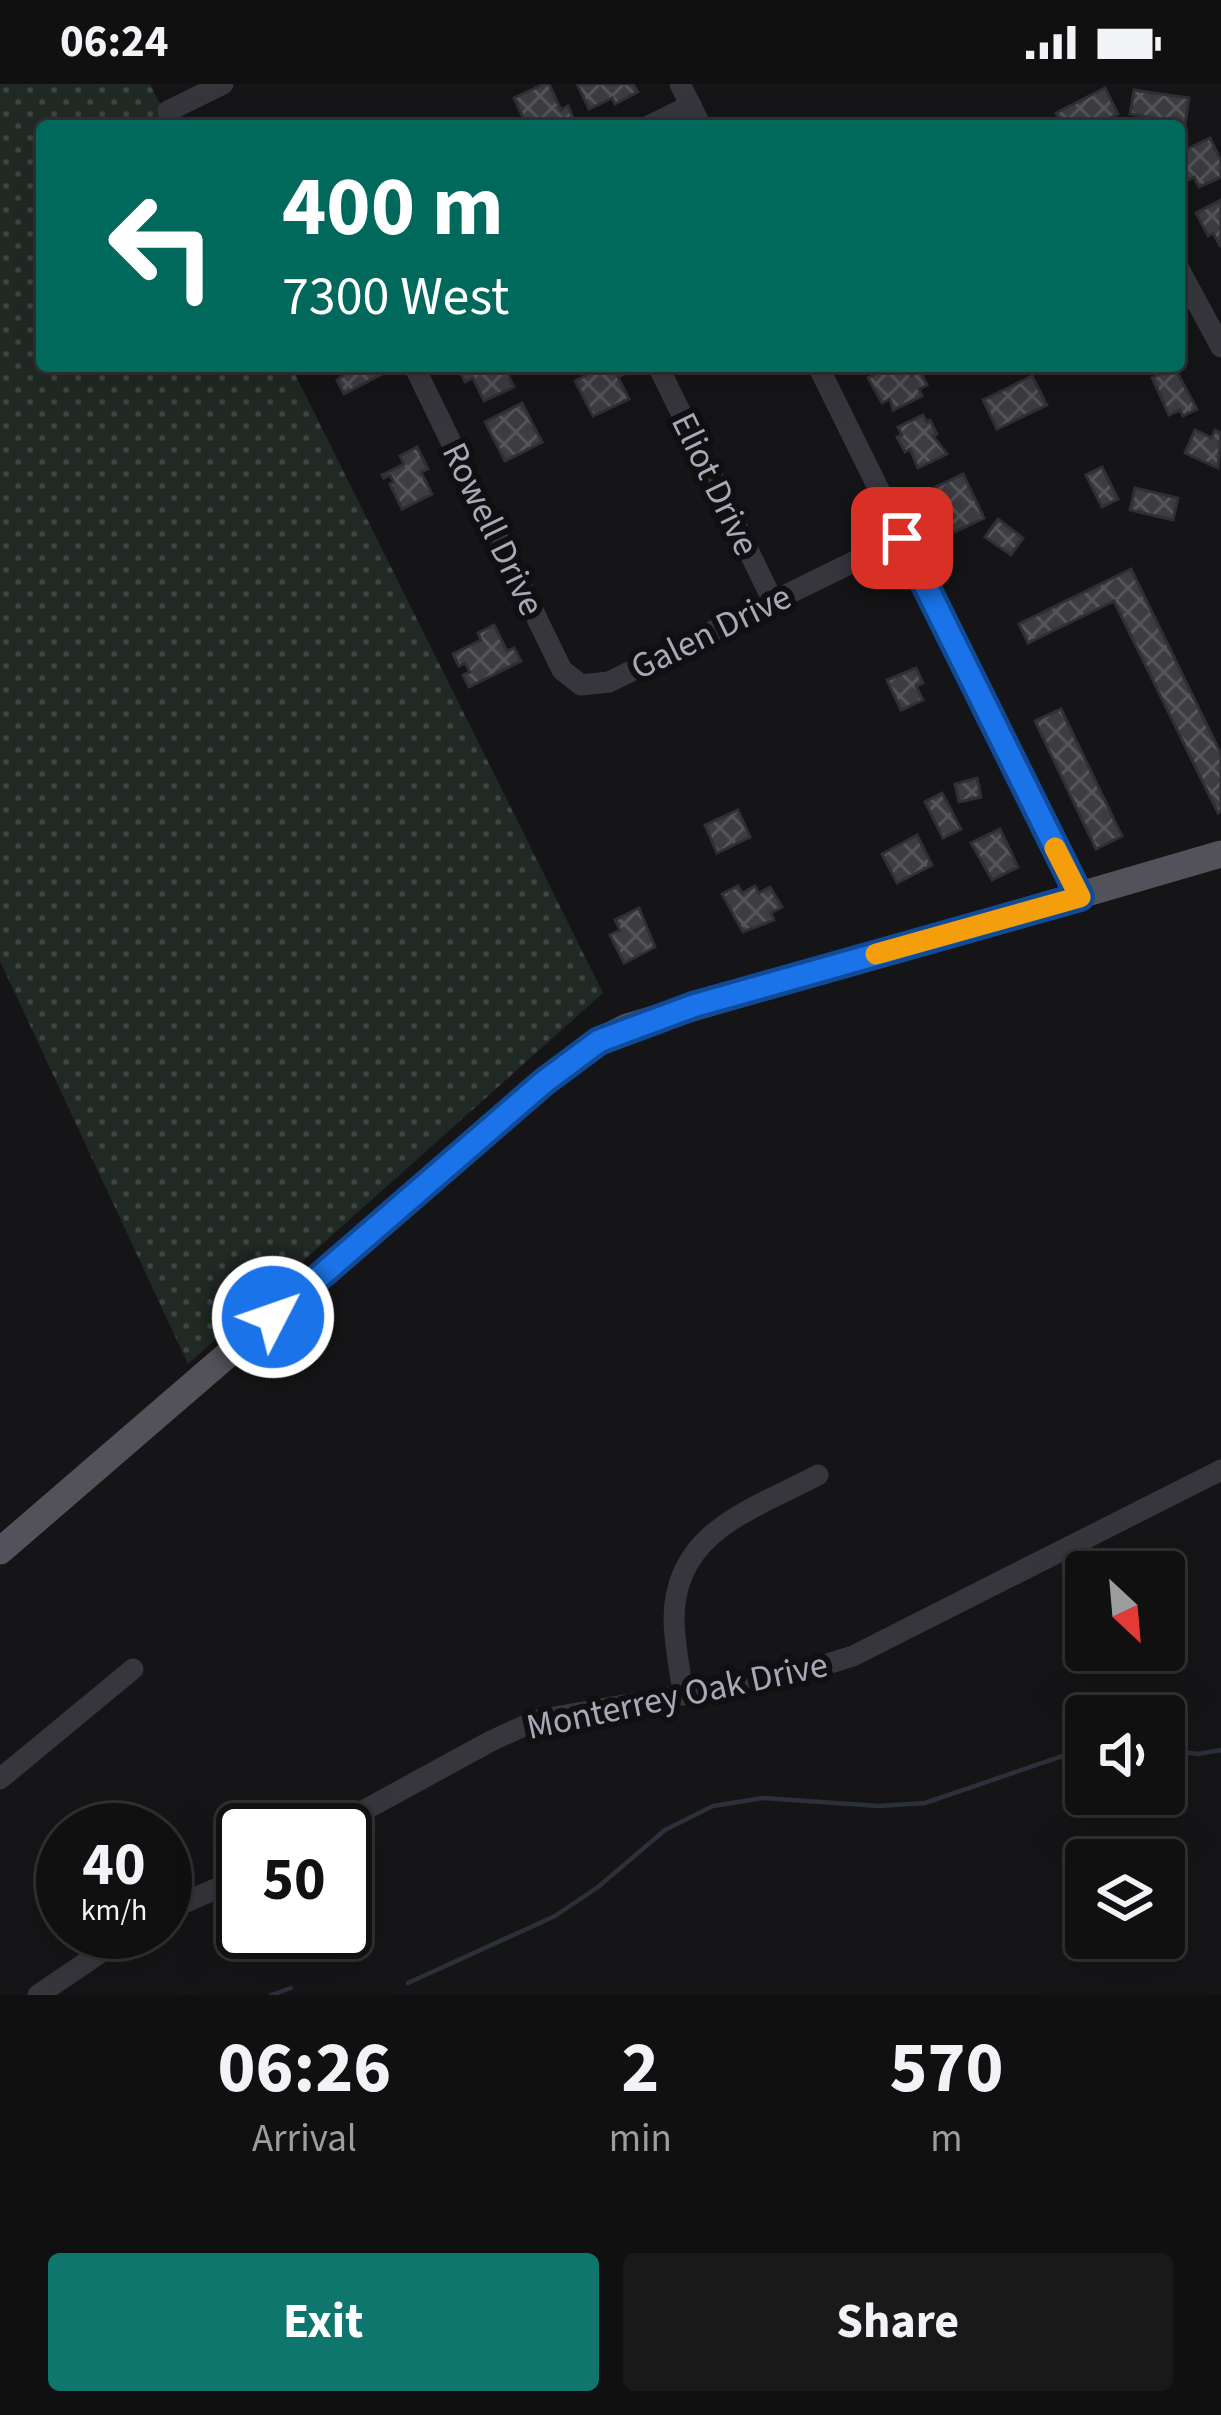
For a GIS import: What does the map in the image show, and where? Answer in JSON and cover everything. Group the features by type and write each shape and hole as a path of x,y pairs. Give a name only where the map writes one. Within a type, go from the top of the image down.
{"main road":[{"path":"0,1551 544,1082 599,1041 693,1006 1221,854"}],"street":[{"path":"168,111 223,84"},
{"path":"680,84 696,116"},
{"path":"1185,280 1221,347"},
{"name":"Rowell Drive","path":"417,372 562,670 581,685"},
{"name":"Eliot Drive","path":"661,372 773,602"},
{"path":"821,372 1080,897"},
{"name":"Galen Drive","path":"581,685 603,685 902,538"},
{"name":"Monterrey Oak Drive","path":"372,1806 537,1720 786,1677 853,1656 1221,1470"},
{"path":"683,1694 674,1617 684,1564 713,1532 818,1475"},
{"path":"0,1779 133,1669"},
{"path":"38,1995 91,1959"}],"shaded area":[{"path":"0,84 150,84 168,120 36,120 36,372 294,372 603,993 188,1364 0,961"}],"building":[{"path":"549,84 561,110 568,106 574,120 524,120 514,98"},
{"path":"577,84 633,84 638,92 615,104 612,98 589,109"},
{"path":"1105,88 1118,114 1111,120 1059,120 1056,113"},
{"path":"1134,90 1189,98 1185,124 1185,120 1130,114"},
{"path":"1210,138 1221,161 1221,177 1199,187 1194,177 1188,180 1185,150"},
{"path":"1221,200 1220,246 1213,233 1208,236 1196,213"},
{"path":"341,372 384,373 344,394 337,380"},
{"path":"461,372 507,372 514,387 484,401 473,378 465,382"},
{"path":"623,372 618,377 629,399 593,416 575,381 587,375"},
{"path":"881,372 909,372 911,376 920,372 927,385 919,389 922,396 893,410 890,399 882,403 868,378"},
{"path":"1177,372 1197,409 1183,416 1180,410 1169,415 1152,378"},
{"path":"1032,376 1047,405 997,429 983,400"},
{"path":"522,403 542,442 505,461 485,422"},
{"path":"923,415 947,454 918,468 910,449 905,452 897,437 902,435 898,427"},
{"path":"1195,430 1212,438 1215,430 1221,433 1218,468 1185,453"},
{"path":"417,447 428,469 421,472 432,494 402,509 390,475 382,475 404,464 400,456"},
{"path":"1102,467 1118,499 1102,507 1086,475"},
{"path":"963,474 984,518 950,534 941,515 948,512 936,487"},
{"path":"1135,488 1178,498 1173,520 1130,510"},
{"path":"998,519 1023,538 1011,555 985,537"},
{"path":"1131,569 1221,754 1218,813 1114,601 1028,643 1019,624"},
{"path":"494,625 507,651 514,648 521,661 469,687 463,675 470,672 465,663 459,666 453,654 481,640 478,633"},
{"path":"916,668 923,683 916,686 923,700 901,710 887,680"},
{"path":"1061,709 1122,836 1096,849 1035,721"},
{"path":"977,778 981,797 959,802 955,784"},
{"path":"942,793 961,829 943,838 925,802"},
{"path":"738,810 750,837 717,853 705,825"},
{"path":"1000,829 1018,867 992,880 971,843"},
{"path":"917,835 932,865 897,883 882,854"},
{"path":"738,886 742,893 755,886 759,893 770,887 782,907 771,913 774,920 743,932 722,894"},
{"path":"639,908 655,947 624,963 610,935 620,930 615,920"}],"waterway":[{"path":"1185,1752 1221,1750"},
{"path":"408,1983 555,1916 598,1887 665,1830 713,1806 763,1798 879,1806 925,1803 1065,1755"},
{"path":"271,1995 291,1988"}],"slow traffic":[{"path":"876,954 1080,897 1055,848"}],"route":[{"path":"273,1317 544,1082 599,1041 693,1006 1080,897 902,538"}]}
